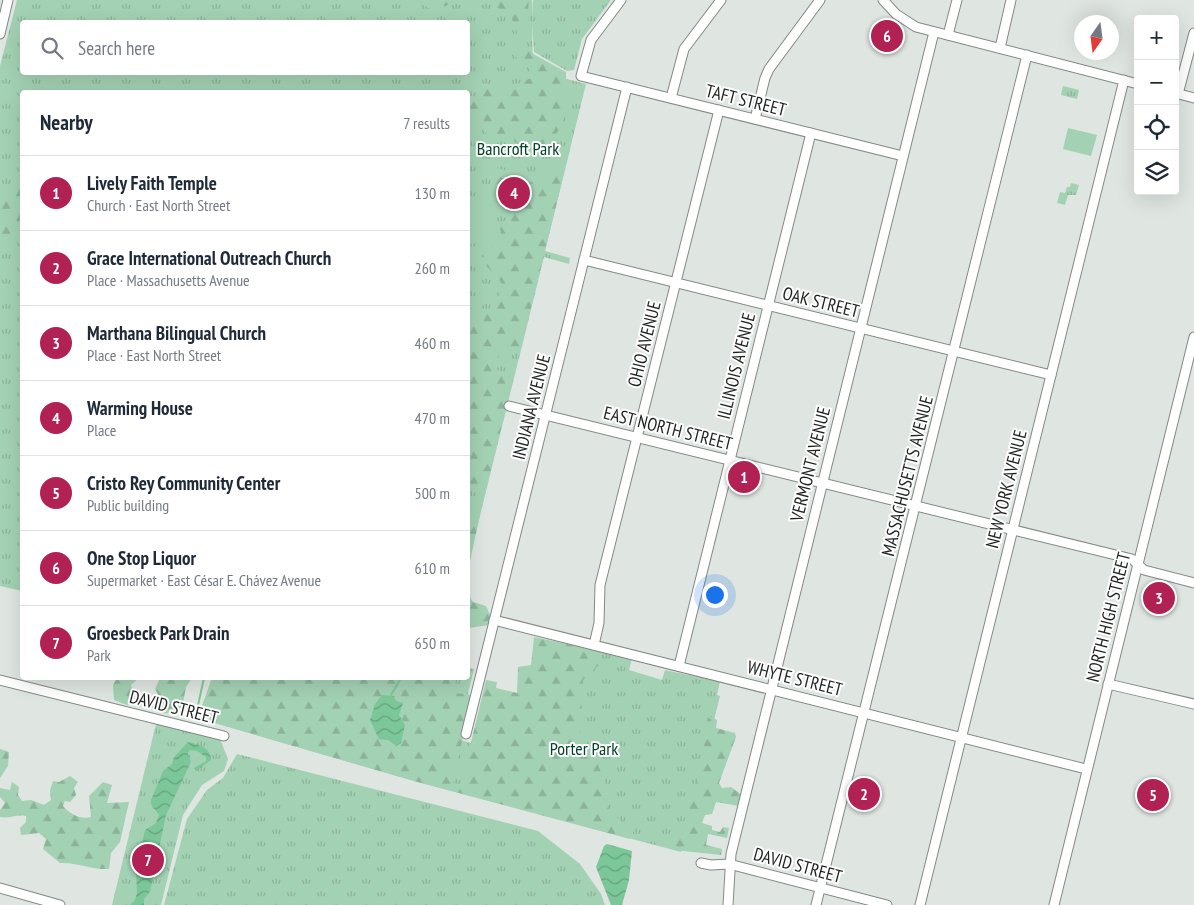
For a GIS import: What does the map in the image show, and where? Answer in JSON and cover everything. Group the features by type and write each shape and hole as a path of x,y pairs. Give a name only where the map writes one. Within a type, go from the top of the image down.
{"street":[{"path":"0,34 8,0"},
{"name":"TAFT STREET","path":"621,0 591,40 581,76 903,156"},
{"path":"671,98 684,49 721,0"},
{"path":"755,119 769,69 820,0"},
{"path":"883,0 896,14 909,23 934,32 1134,83"},
{"path":"948,36 957,0"},
{"path":"1000,48 1012,0"},
{"name":"VERMONT AVENUE","path":"728,905 729,864 934,32"},
{"path":"1179,86 1194,33"},
{"name":"MASSACHUSETTS AVENUE","path":"816,905 1027,55"},
{"name":"NEW YORK AVENUE","path":"920,905 1124,80"},
{"name":"INDIANA AVENUE","path":"466,734 627,88"},
{"path":"1179,94 1194,98"},
{"name":"OHIO AVENUE","path":"594,645 599,623 600,585 719,110"},
{"name":"ILLINOIS AVENUE","path":"679,666 811,133"},
{"name":"OAK STREET","path":"584,260 1051,375"},
{"name":"NORTH HIGH STREET","path":"1054,905 1086,769 1193,348 1194,337"},
{"name":"EAST NORTH STREET","path":"509,406 1132,560 1144,570 1194,583"},
{"name":"WHYTE STREET","path":"494,620 1086,769"},
{"name":"DAVID STREET","path":"0,680 224,736"},
{"path":"1108,684 1194,704"},
{"name":"DAVID STREET","path":"701,863 711,865 729,864 887,905"},
{"path":"0,888 60,905"}],"green space":[{"name":"Bancroft Park","path":"17,0 532,0 532,15 533,0 611,0 582,39 574,70 567,71 534,52 532,24 533,70 586,84 545,251 570,258 569,264 544,257 470,556 470,90 20,90 20,591 0,586 0,66"},
{"path":"423,0 455,0 446,6 428,8 422,2"},
{"path":"475,0 529,0 529,21 526,29 518,35 512,19 502,16 501,10 491,3 478,3"},
{"path":"519,46 566,72 563,120 554,136 547,143 539,146 524,148 509,138 490,137 475,122 470,127 470,100 486,87 506,89 531,78 530,67 519,64 515,54"},
{"path":"1063,86 1079,90 1077,99 1061,95"},
{"path":"1068,128 1097,135 1091,156 1063,149"},
{"path":"562,149 570,149 520,352 500,348 499,357 490,362 500,372 514,376 485,493 470,487 470,307 486,313 500,294 503,286 482,259 492,245 501,239 500,224 509,219 508,211 514,205 497,193 488,176 498,168 522,182 532,182 547,174 561,155"},
{"path":"16,181 20,192 20,223 2,251 0,249 0,213 8,185"},
{"path":"1071,183 1079,185 1076,195 1068,195 1065,205 1057,203 1060,192 1065,193"},
{"path":"488,197 498,238 470,245 470,202"},
{"path":"470,512 480,515 470,561"},
{"path":"470,597 473,602 486,606 491,617 489,625 470,628"},
{"path":"534,637 595,650 602,662 583,680 580,738 592,753 601,773 607,794 609,814 636,827 630,839 414,781 208,721 201,709 211,680 456,680 454,693 472,695 453,783 461,785 486,680 497,682 496,688 517,693 518,667 531,665","holes":["396,701 401,707 399,715 405,725 392,743 370,720 375,704"]},
{"name":"Porter Park","path":"595,650 632,658 629,670 662,680 665,670 720,682 717,695 720,696 681,852 414,781 208,721 201,709 211,680 470,680 470,668 474,669 457,739 471,743 484,691 524,700"},
{"path":"116,680 137,680 131,685 136,702 127,705 114,700 113,685"},
{"path":"159,680 191,680 186,687 182,708 174,712 158,712 150,706 161,700 155,689"},
{"path":"711,717 717,720 716,728 735,733 736,737 719,783 722,788 731,787 742,795 739,806 716,802 712,814 705,815 702,823 712,826 712,830 720,832 723,827 729,828 727,838 708,834 706,845 722,849 721,855 674,850 700,771 705,738 704,723"},
{"path":"156,724 220,739 228,759 224,771 202,785 183,815 161,905 112,905"},
{"path":"0,749 9,752 8,766 0,778"},
{"path":"237,754 538,831 580,864 601,894 605,905 164,905 187,819 207,790 223,778"},
{"path":"70,776 78,782 74,788 76,795 70,802 65,801 63,806 76,816 83,818 91,817 89,796 103,782 112,785 107,803 129,802 120,842 111,853 109,869 60,863 43,849 46,839 39,833 21,835 20,828 26,822 26,816 0,817 0,810 5,803 0,797 0,788 10,790 12,782 19,787 18,795 22,801 31,800 44,805 51,800 50,790 53,781 59,782"}],"water":[{"path":"382,695 394,696 396,701 403,703 399,715 405,725 401,743 396,746 388,740 379,739 370,720 375,704"},
{"path":"188,742 200,745 207,750 211,760 196,771 194,768 206,761 206,757 197,751 190,750 188,754 191,762 166,815 150,892 144,899 144,905 130,905 135,900 137,893 136,870 145,830 156,823 159,815 151,804 151,800 163,771 172,764 174,757"},
{"path":"607,844 632,851 629,880 622,905 611,905 596,867 604,846"}],"waterway":[{"path":"195,719 204,680"},
{"path":"391,695 400,680"}],"place":[{"name":"One Stop Liquor","path":"887,36"},
{"name":"Warming House","path":"514,193"},
{"name":"Lively Faith Temple","path":"744,477"},
{"name":"Marthana Bilingual Church","path":"1159,598"},
{"name":"Grace International Outreach Church","path":"864,794"},
{"name":"Cristo Rey Community Center","path":"1153,795"},
{"name":"Groesbeck Park Drain","path":"148,860"}]}
